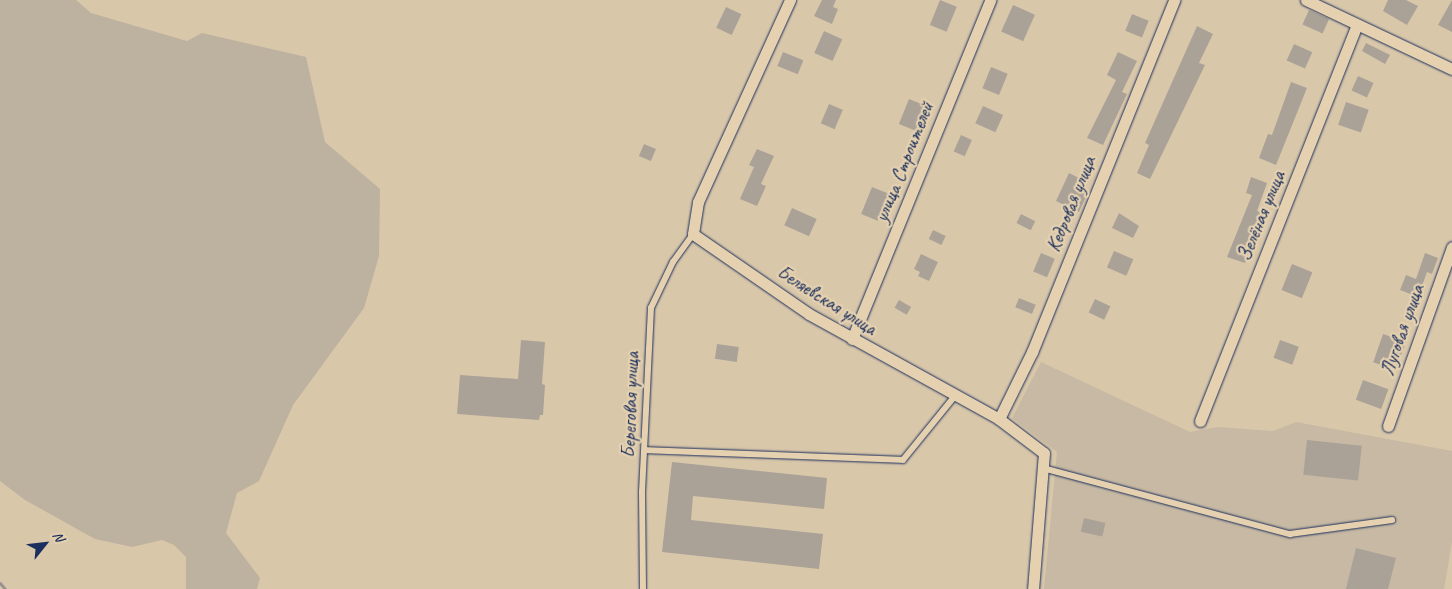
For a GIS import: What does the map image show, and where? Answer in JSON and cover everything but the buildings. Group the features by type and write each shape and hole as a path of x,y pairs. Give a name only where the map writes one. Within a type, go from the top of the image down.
{"street":[{"path":"693,234 698,202 790,0"},
{"name":"улица Строителей","path":"852,339 990,0"},
{"name":"Кедровая улица","path":"998,420 1032,352 1174,0"},
{"path":"1306,0 1452,69"},
{"name":"Зелёная улица","path":"1200,421 1357,25"},
{"name":"Беляевская улица","path":"693,234 809,314 998,420 1044,453 1034,589"},
{"name":"Луговая улица","path":"1388,426 1452,247"}],"lane":[{"name":"Береговая улица","path":"643,589 642,492 651,308 673,262 693,234"},
{"path":"645,450 904,460 955,396"},
{"path":"1043,468 1290,534 1392,520"}],"shaded area":[{"path":"0,0 76,0 91,13 187,41 202,33 306,57 325,142 380,189 379,256 364,308 293,405 259,481 237,493 226,533 260,578 257,589 186,589 186,557 174,545 162,540 132,547 95,539 25,500 0,481"},
{"path":"1041,362 1190,432 1218,427 1273,431 1296,422 1452,451 1452,542 1444,589 1044,589 1057,452 1012,418"}],"waterway":[{"path":"0,583 5,589"}]}
